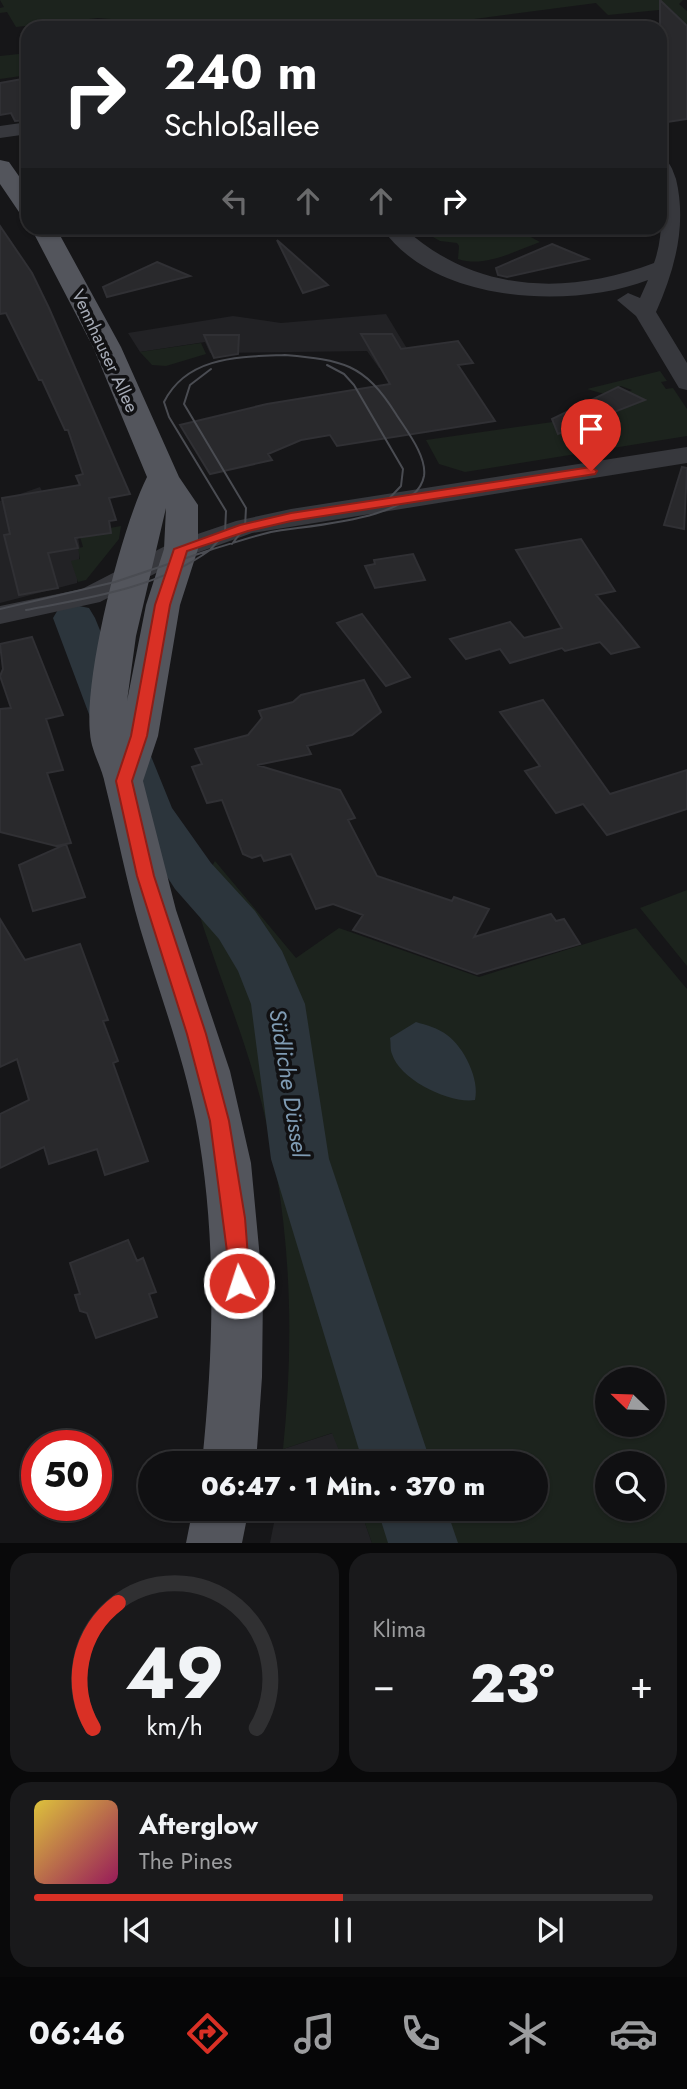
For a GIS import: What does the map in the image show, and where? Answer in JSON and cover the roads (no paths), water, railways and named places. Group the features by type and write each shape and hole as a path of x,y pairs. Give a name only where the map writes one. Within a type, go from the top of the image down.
{"main road":[{"path":"0,167 21,197"},
{"name":"Vennhauser Allee","path":"47,235 107,347 163,477 182,505 181,549 135,702"},
{"path":"163,477 152,499 117,602 139,736 124,781 141,857 209,1077 235,1218 239,1283 238,1376 230,1451"},
{"path":"117,602 163,605"},
{"path":"214,1543 218,1521"}],"street":[{"path":"0,132 21,129"},
{"path":"645,312 665,266 676,218 667,182"},
{"path":"399,235 427,260 459,274 519,286 589,288 624,297 645,312 687,383"},
{"path":"589,288 633,279 665,266"},
{"path":"0,615 117,602 181,549 245,527 291,517 687,456"}],"waterway":[{"name":"Südliche Düssel","path":"74,618 150,813 193,876 237,925 263,966 278,1004 300,1159 393,1451"},
{"name":"Südliche Düssel","path":"415,1521 423,1543"}],"tram line":[{"path":"210,550 225,533 226,511 169,417 164,402 174,387 200,367 250,357 285,355 322,359 337,362 362,374 384,397 415,444 424,468 424,476 417,491 402,503 382,512 333,523 271,532 233,543"},
{"path":"327,365 344,374 354,385 403,469 401,486 381,507"},
{"path":"211,369 190,385 184,404 246,508 245,527 233,543"},
{"path":"210,550 233,543"},
{"path":"0,609 115,582 210,550"},
{"path":"26,610 98,596 145,583 190,563 210,550"}]}
